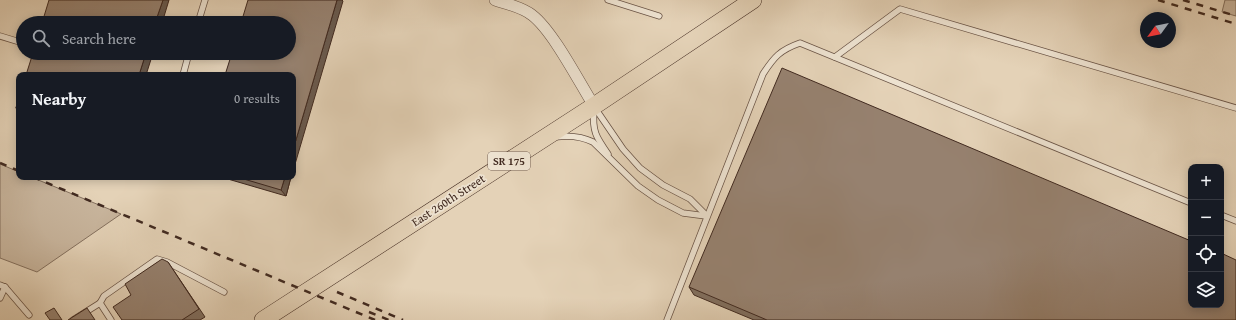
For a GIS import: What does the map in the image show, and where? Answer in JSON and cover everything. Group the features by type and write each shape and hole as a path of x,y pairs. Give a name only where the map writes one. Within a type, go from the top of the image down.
{"main road":[{"name":"East 260th Street","path":"263,320 594,106 753,0"}],"street":[{"path":"495,0 513,5 532,14 549,33 594,106"}],"lane":[{"path":"200,16 205,0"},
{"path":"608,0 659,16"},
{"path":"835,57 900,9 1236,108"},
{"path":"0,36 16,41"},
{"path":"667,320 706,216 763,74 774,57 787,48 800,43 1188,202"},
{"path":"184,72 188,60"},
{"path":"594,106 593,127 595,135 614,163"},
{"path":"594,106 623,149 640,168 663,185 690,198 706,216"},
{"path":"542,139 576,136 593,142 638,186 658,200 684,213 706,216"},
{"path":"1224,216 1236,221"},
{"path":"73,320 100,303 104,296 157,259 167,262 224,292"},
{"path":"0,298 2,286"},
{"path":"2,286 29,315"},
{"path":"100,303 111,320"}],"shaded area":[{"path":"1225,0 1236,0 1236,16 1222,12"},
{"path":"0,164 16,171 16,180 38,180 121,214 37,272 0,258"}],"building":[{"path":"49,0 163,0 157,16 44,16"},
{"path":"248,0 337,0 296,140 296,72 226,72 230,60 296,60 296,16 243,16"},
{"path":"31,60 144,60 140,72 27,72"},
{"path":"782,68 1188,240 1188,308 1224,308 1224,254 1236,260 1236,320 767,320 689,287"},
{"path":"247,180 284,180 281,190"},
{"path":"162,259 168,262 199,309 182,320 122,320 113,307 131,295 125,284"},
{"path":"54,308 62,320 50,320 45,313"},
{"path":"87,308 95,320 68,320"}],"railway":[{"path":"1158,0 1236,24"},
{"path":"1183,0 1236,16"},
{"path":"0,163 16,170"},
{"path":"40,180 375,320"},
{"path":"337,292 403,320"},
{"path":"369,312 389,320"}]}
